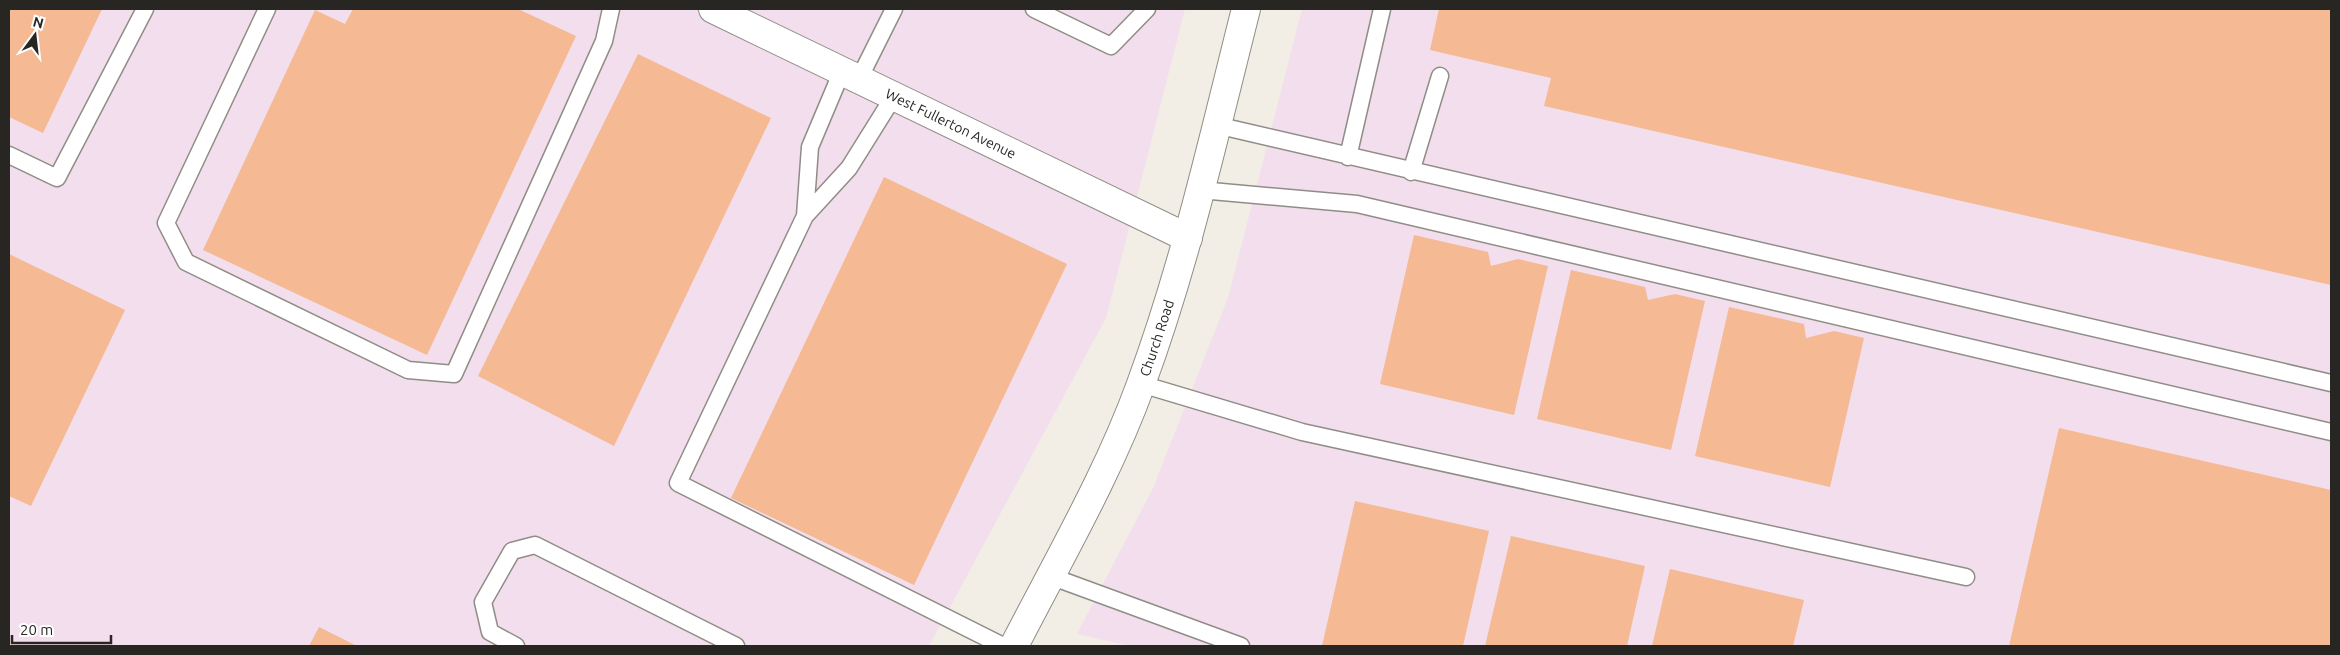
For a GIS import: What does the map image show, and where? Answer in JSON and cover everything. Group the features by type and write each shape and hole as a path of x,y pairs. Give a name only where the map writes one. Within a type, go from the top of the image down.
{"street":[{"name":"West Fullerton Avenue","path":"713,9 743,15 851,75 1188,238"},
{"name":"Church Road","path":"1014,646 1111,458 1142,384 1188,238 1246,9"}],"lane":[{"path":"9,156 57,178 145,9"},
{"path":"267,9 166,223 186,262 408,370 454,374 604,41 611,9"},
{"path":"805,216 810,147 851,75 894,9"},
{"path":"1034,9 1111,46 1147,9"},
{"path":"1348,157 1382,9"},
{"path":"1411,172 1440,76"},
{"path":"894,96 848,168 805,216 678,484 1004,646"},
{"path":"1216,125 1411,172 2331,383"},
{"path":"1200,190 1357,204 2331,432"},
{"path":"1142,384 1302,432 1966,577"},
{"path":"516,646 490,632 483,602 512,551 534,545 736,646"},
{"path":"1050,576 1241,646"}],"shaded area":[{"path":"9,9 1185,9 1106,318 929,646 9,646"},
{"path":"1302,9 2331,9 2331,646 1130,646 1077,634 1153,488 1228,298"}],"building":[{"path":"9,9 102,9 43,133 9,117"},
{"path":"353,9 518,9 576,36 427,355 203,250 315,10 345,24"},
{"path":"1439,9 2331,9 2331,285 1544,106 1551,78 1430,50"},
{"path":"638,54 771,118 614,446 478,376"},
{"path":"884,177 1067,264 914,585 731,498"},
{"path":"1414,235 1488,252 1491,266 1518,259 1548,266 1514,415 1380,384"},
{"path":"9,254 125,310 31,506 9,496"},
{"path":"1571,270 1645,287 1648,300 1675,294 1705,301 1671,450 1537,419"},
{"path":"1729,307 1804,324 1806,338 1834,331 1864,338 1830,487 1695,456"},
{"path":"2059,428 2331,490 2331,646 2009,646"},
{"path":"1355,501 1489,531 1463,646 1322,646"},
{"path":"1511,536 1645,566 1627,646 1485,646"},
{"path":"1670,569 1804,600 1793,646 1652,646"},
{"path":"319,627 357,646 309,646"}]}
